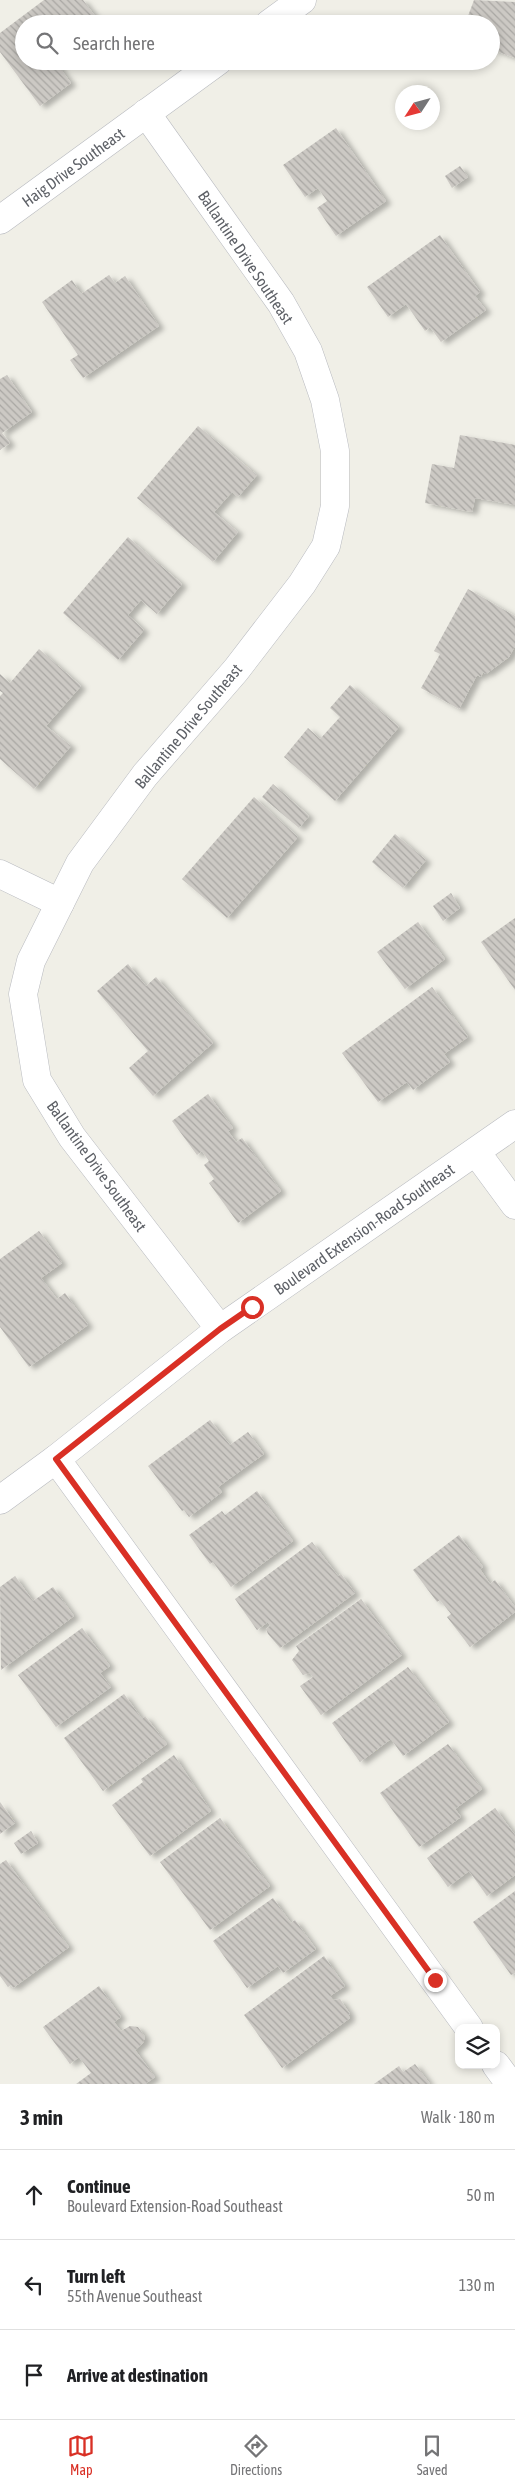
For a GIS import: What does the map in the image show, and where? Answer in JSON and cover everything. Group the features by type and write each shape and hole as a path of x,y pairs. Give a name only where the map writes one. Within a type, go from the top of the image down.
{"street":[{"path":"281,15 302,0"},
{"name":"Haig Drive Southeast","path":"0,220 206,70"},
{"name":"Ballantine Drive Southeast","path":"146,113 282,303 308,351 325,400 335,450 335,506 326,546 302,584 236,670 145,775 80,863 32,961 23,994 37,1080 72,1137 220,1329"},
{"path":"0,874 60,903"},
{"name":"Boulevard Extension-Road Southeast","path":"0,1500 56,1459 220,1329 515,1124"},
{"path":"476,1152 515,1205"},
{"path":"56,1459 466,2024"},
{"path":"499,2069 510,2084"}],"building":[{"path":"44,0 83,0 94,15 24,15"},
{"path":"474,0 515,2 515,58 500,52 500,15 468,15"},
{"path":"15,22 15,70 61,70 71,83 40,106 0,52 0,33"},
{"path":"336,128 386,201 336,236 317,208 327,201 318,188 305,197 283,165"},
{"path":"460,166 468,177 452,188 445,176"},
{"path":"440,235 480,292 475,296 486,310 441,342 430,327 425,331 406,304 388,317 367,287"},
{"path":"109,275 115,283 125,276 159,326 83,378 70,360 78,355 42,302 72,280 81,294"},
{"path":"7,375 32,412 2,433 10,443 0,450 0,379"},
{"path":"198,426 257,475 238,497 232,492 214,512 238,532 213,562 137,498"},
{"path":"460,435 515,445 515,505 475,498 472,512 425,503 432,464 454,468"},
{"path":"128,537 182,584 157,614 141,600 128,615 144,630 118,660 63,613"},
{"path":"468,589 515,616 515,646 509,657 486,674 483,672 481,677 477,675 459,709 421,688 440,654 434,651"},
{"path":"39,649 81,686 46,726 71,746 34,789 0,759 0,696 3,693 0,691 0,674 10,683"},
{"path":"350,685 399,727 335,801 284,757 308,728 320,739 340,717 330,708"},
{"path":"273,784 309,816 299,828 262,797"},
{"path":"254,797 298,837 227,918 182,879"},
{"path":"395,834 426,860 403,888 372,862"},
{"path":"451,893 460,908 443,921 433,906"},
{"path":"515,918 515,990 481,942"},
{"path":"418,922 445,959 405,989 377,952"},
{"path":"128,964 146,986 156,977 213,1043 153,1096 129,1068 148,1051 97,991"},
{"path":"432,987 468,1037 444,1054 450,1062 413,1090 407,1082 378,1102 342,1053"},
{"path":"208,1094 233,1128 228,1131 236,1142 242,1138 281,1191 238,1223 209,1183 214,1179 204,1165 209,1161 202,1151 197,1155 172,1121"},
{"path":"39,1231 62,1263 41,1278 57,1299 65,1293 88,1325 29,1367 0,1327 0,1259"},
{"path":"210,1420 230,1445 248,1432 264,1454 218,1487 222,1492 189,1517 184,1510 182,1511 148,1466"},
{"path":"257,1491 293,1541 231,1587 213,1562 210,1564 189,1535 222,1511 225,1515"},
{"path":"459,1535 483,1567 480,1569 490,1584 495,1580 515,1607 515,1612 470,1647 447,1617 451,1614 440,1600 437,1602 413,1570"},
{"path":"312,1542 338,1576 341,1574 355,1593 280,1648 268,1634 266,1629 270,1626 268,1622 257,1630 235,1599"},
{"path":"15,1576 33,1601 53,1587 74,1616 1,1670 0,1587"},
{"path":"361,1599 402,1655 321,1715 300,1686 313,1677 310,1673 303,1675 292,1660 299,1651 296,1646"},
{"path":"82,1628 110,1666 100,1673 111,1687 56,1727 18,1675"},
{"path":"408,1667 449,1722 403,1756 391,1739 360,1762 332,1723"},
{"path":"124,1694 142,1719 145,1716 167,1744 103,1791 64,1738"},
{"path":"448,1744 482,1789 455,1809 461,1817 419,1847 380,1793"},
{"path":"174,1755 211,1811 150,1856 112,1805 143,1782 141,1779"},
{"path":"0,1802 15,1823 0,1834"},
{"path":"495,1808 515,1835 515,1875 487,1896 469,1871 448,1887 427,1858"},
{"path":"220,1818 270,1886 210,1930 160,1862"},
{"path":"31,1831 38,1843 21,1854 14,1843"},
{"path":"6,1860 69,1947 13,1988 11,1985 8,1987 0,1976 0,1864"},
{"path":"515,1891 515,1973 511,1975 473,1922"},
{"path":"273,1898 291,1923 295,1920 316,1949 283,1973 278,1966 247,1988 213,1941"},
{"path":"324,1956 345,1986 330,1996 333,2000 340,1999 350,2014 348,2015 350,2018 282,2068 244,2015"},
{"path":"99,1986 121,2017 114,2022 121,2031 130,2026 138,2027 145,2037 143,2043 135,2050 155,2077 145,2084 76,2084 91,2073 79,2057 70,2064 43,2027"},
{"path":"415,2064 430,2084 374,2084 399,2066 403,2072"}],"route":[{"path":"252,1307 220,1329 56,1459 435,1980"}]}
